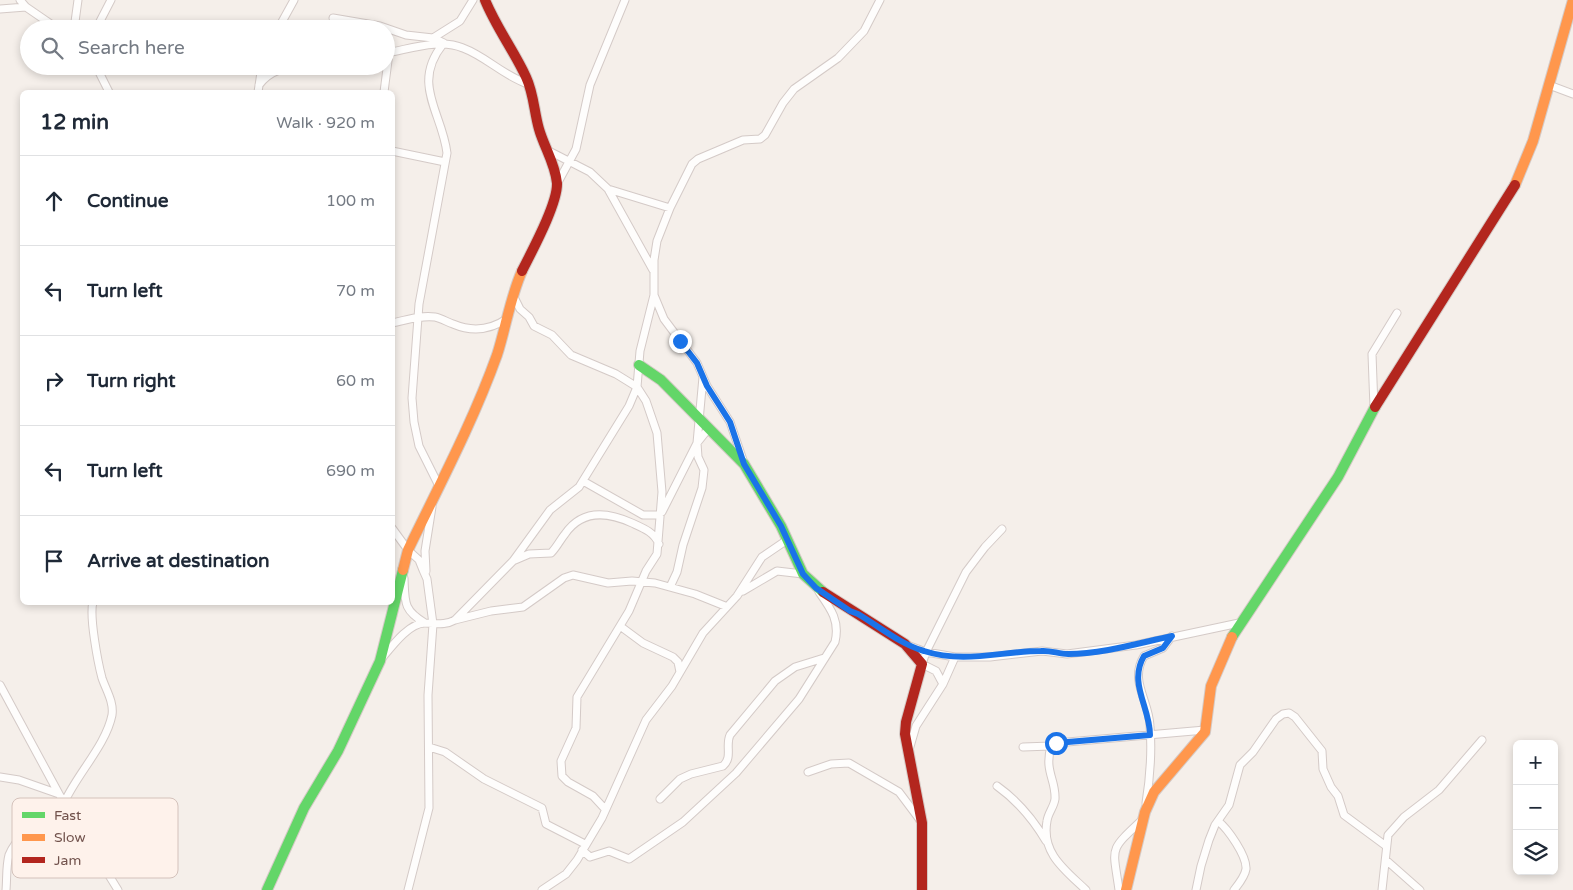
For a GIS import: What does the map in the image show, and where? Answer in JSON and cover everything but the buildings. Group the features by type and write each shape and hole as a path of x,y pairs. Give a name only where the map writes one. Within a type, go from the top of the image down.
{"street":[{"path":"20,0 26,7 45,20"},
{"path":"75,20 78,0"},
{"path":"101,20 111,0"},
{"path":"283,20 294,0"},
{"path":"433,38 460,21 473,0"},
{"path":"485,0 494,22 532,94 542,139 549,151 558,184"},
{"path":"395,600 408,550 481,395 497,354 513,295 533,245 549,213 558,184 576,149 582,116 596,68 625,0"},
{"path":"455,620 513,560 543,518 583,480 617,428 637,387 639,365 654,295 653,271 657,241 670,208 692,164 698,159 743,140 760,139 765,135 782,103 794,89 838,58 864,31 880,0"},
{"path":"1120,890 1114,851 1144,816 1154,792 1206,730 1211,686 1227,646 1239,624 1338,477 1374,409 1512,192 1533,141 1573,0"},
{"path":"0,9 26,7"},
{"path":"333,18 345,20"},
{"path":"395,31 410,36 433,38 445,44 469,50 504,74 528,84"},
{"path":"395,52 445,44"},
{"path":"439,486 419,446 412,398 418,317 447,153 445,137 431,101 428,75 433,56 445,44"},
{"path":"100,75 107,90"},
{"path":"258,89 260,75"},
{"path":"258,89 267,75"},
{"path":"384,90 386,75"},
{"path":"1549,85 1573,94"},
{"path":"549,151 590,172 608,189 653,271"},
{"path":"395,152 445,162"},
{"path":"608,189 670,208"},
{"path":"513,295 520,309 528,316 534,326 552,335 571,355 616,374 637,387 646,401 657,433 662,512 659,544 655,558 620,626 592,668 577,697 576,728 561,761 562,776 568,782 593,796 605,809"},
{"path":"429,747 445,752 484,779 538,806 543,810 546,824 584,847 590,858 609,851 629,859 683,822 736,772 799,699 835,642 837,626 833,610 803,574 781,526 744,464 730,422 702,377 692,355 664,319 654,295"},
{"path":"1374,409 1372,354 1397,313"},
{"path":"395,323 418,317 434,317 472,329 494,326 508,317"},
{"path":"639,365 661,380 744,464"},
{"path":"670,587 677,572 681,553 702,488 704,470 698,457 697,416 702,377"},
{"path":"583,480 643,514 654,516 662,512 697,443 709,428"},
{"path":"408,890 429,808 429,623 425,551 433,500"},
{"path":"513,560 529,554 551,553 568,529 596,514 610,514 640,527 654,535 659,544"},
{"path":"922,890 922,823 908,754 906,722 926,652 966,572 984,547 1002,529"},
{"path":"395,532 408,550 419,560 426,576"},
{"path":"737,596 762,557 787,540"},
{"path":"403,567 406,607 410,613 429,623"},
{"path":"542,890 566,874 584,847 605,809 646,720 680,672 703,633 725,606 737,596 777,571 803,574"},
{"path":"380,661 397,638 420,623 444,625 455,620 491,611 523,607 569,576 608,583 642,581 670,587 725,606"},
{"path":"816,588 905,644 926,652 955,657 990,657 1042,650 1075,653 1136,645 1172,636 1239,624"},
{"path":"62,798 98,746 112,715 111,700 99,665 91,615 93,605"},
{"path":"267,890 304,808 338,751 380,661 394,605"},
{"path":"620,626 643,643 672,657 678,662 680,672"},
{"path":"1126,890 1144,816 1150,776 1149,718 1137,674 1144,656 1163,648 1172,636"},
{"path":"905,644 922,664 936,671 943,684"},
{"path":"908,754 916,726 943,684 955,657"},
{"path":"660,799 680,779 691,774 723,766 729,757 727,742 730,735 775,681 795,667 824,658"},
{"path":"0,685 62,798"},
{"path":"1196,890 1201,866 1218,821 1229,805 1241,763 1254,752 1276,719 1283,714 1289,713 1299,721 1322,751 1323,769 1331,787 1338,796 1344,815 1386,846"},
{"path":"1023,747 1051,746 1056,743 1206,730"},
{"path":"1382,890 1388,835 1404,817 1439,790 1482,740"},
{"path":"1048,845 1046,824 1055,799 1048,769 1051,746"},
{"path":"808,772 831,764 849,763 899,792 922,823"},
{"path":"0,777 19,780 62,798"},
{"path":"997,786 1014,798 1035,823 1059,866 1086,890"},
{"path":"1218,821 1232,837 1246,868 1234,890"},
{"path":"6,890 7,863 12,851"},
{"path":"1386,860 1420,890"},
{"path":"111,878 118,890"}],"traffic: fast":[{"path":"639,365 661,380 744,464 781,526 803,574 823,592"},
{"path":"1232,637 1338,477 1375,407"},
{"path":"395,602 403,570"},
{"path":"267,890 304,808 338,751 380,661 394,605"}],"traffic: slow":[{"path":"1515,185 1533,141 1573,0"},
{"path":"403,570 408,550 455,454 488,380 522,271"},
{"path":"1126,890 1145,812 1154,792 1205,732 1211,686 1232,637"}],"traffic: jam":[{"path":"485,0 529,83 539,129 554,169 557,183 549,214 522,271"},
{"path":"1375,407 1515,185"},
{"path":"823,592 905,644 922,664 906,722 905,734 922,823 922,890"}],"route":[{"path":"680,341 697,363 707,386 730,422 744,464 781,526 803,574 816,588 905,644 926,652 955,657 990,657 1042,650 1067,654 1099,651 1114,647 1136,645 1172,636 1163,648 1144,656 1137,674 1138,684 1149,718 1150,735 1056,743"}]}
